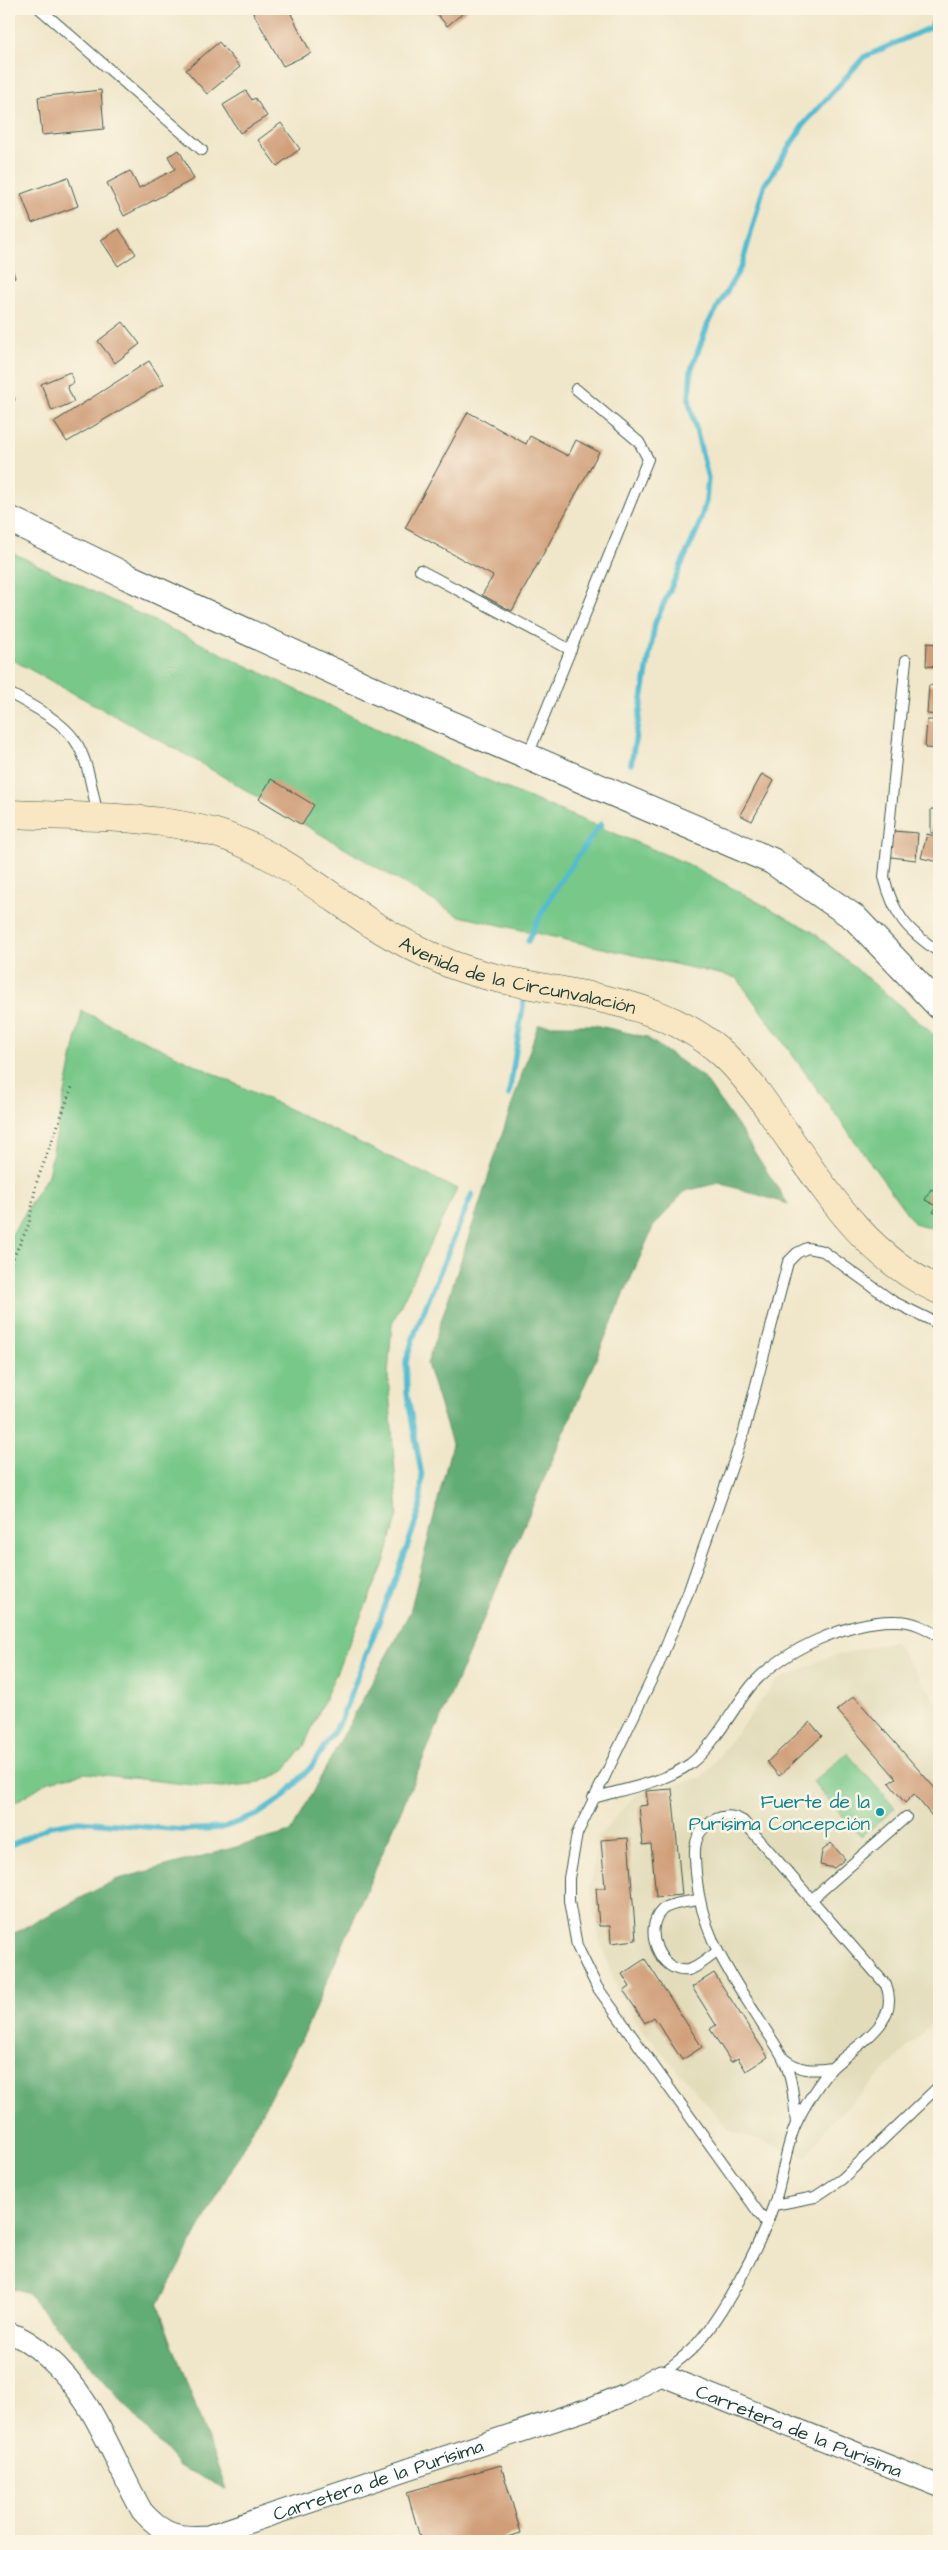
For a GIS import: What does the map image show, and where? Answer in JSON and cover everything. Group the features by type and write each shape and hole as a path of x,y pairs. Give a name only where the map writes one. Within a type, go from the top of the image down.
{"main road":[{"name":"Avenida de la Circunvalación","path":"9,814 98,818 190,826 242,842 277,859 374,925 448,963 519,984 624,1005 681,1025 705,1039 724,1054 742,1075 833,1201 870,1244 908,1274 939,1290"}],"street":[{"path":"9,519 128,577 409,706 772,861 855,918 939,1006"},
{"name":"Carretera de la Purísima","path":"9,2333 36,2348 60,2368 81,2392 98,2421 136,2500 152,2523 166,2532 181,2538 199,2539 594,2407 626,2394 661,2375"},
{"name":"Carretera de la Purisima","path":"661,2375 939,2486"}],"lane":[{"path":"40,9 202,150"},
{"path":"528,756 648,459 639,442 576,389"},
{"path":"420,570 571,650"},
{"path":"906,660 884,877 889,896 904,924 939,952"},
{"path":"9,693 47,714 75,736 87,763 98,818"},
{"path":"766,2223 597,1987 586,1967 572,1924 568,1878 577,1834 658,1666 718,1513 743,1435 788,1262 796,1253 807,1248 823,1250 894,1302 939,1324"},
{"path":"593,1798 668,1775 691,1763 704,1749 752,1685 775,1665 808,1644 851,1628 886,1621 910,1622 939,1636"},
{"path":"661,2375 693,2348 715,2320 731,2295 774,2205 796,2124 832,2068 885,2019 891,1998 886,1986 743,1821 735,1816 724,1815 714,1819 707,1825 699,1834 695,1844 698,1900 717,1952 784,2058 793,2090 796,2124"},
{"path":"811,1900 906,1816"},
{"path":"698,1900 663,1909 659,1914 653,1933 654,1941 665,1961 686,1970 692,1969 717,1952"},
{"path":"784,2058 794,2066 807,2070 832,2068"},
{"path":"774,2205 815,2197 829,2189 842,2179 939,2086"}],"path":[{"path":"9,1268 26,1230 36,1184 72,1087"}],"shaded area":[{"path":"894,1641 939,1706 939,2016 827,2127 807,2156 730,2131 637,2023 619,1993 600,1941 590,1885 598,1837 636,1794 703,1777 776,1681 829,1657"}],"green space":[{"path":"9,551 465,771 688,864 813,932 939,1039 939,1230 914,1223 737,978 459,916 190,757 9,658"},
{"path":"82,1011 457,1189 392,1323 388,1375 398,1515 383,1566 304,1746 282,1773 252,1785 220,1788 86,1773 49,1781 9,1806 9,1239 48,1175"},
{"path":"538,1025 595,1025 646,1037 704,1078 788,1204 719,1183 685,1191 653,1227 305,2032 158,2305 226,2489 179,2466 26,2292 9,2287 9,1936 115,1880 291,1832 410,1612 452,1444 427,1364"},
{"path":"847,1753 895,1808 861,1837 813,1782"}],"building":[{"path":"251,9 291,9 293,13 291,14 311,53 283,66"},
{"path":"433,9 468,9 447,26"},
{"path":"219,42 240,67 207,94 186,70"},
{"path":"101,90 104,129 42,135 38,97"},
{"path":"246,91 252,100 255,98 267,116 240,133 223,105"},
{"path":"281,123 300,149 277,166 258,140"},
{"path":"179,150 194,179 124,216 107,183 130,171 139,188 175,169 168,156"},
{"path":"68,177 78,206 32,223 21,194"},
{"path":"119,229 136,254 118,266 101,240"},
{"path":"9,261 15,277 9,280"},
{"path":"123,322 140,344 115,363 98,341"},
{"path":"149,361 164,384 67,442 54,422"},
{"path":"70,372 74,383 67,386 74,402 52,411 41,384"},
{"path":"9,384 15,400 9,403"},
{"path":"468,412 526,444 530,436 568,456 576,440 599,452 512,611 482,595 493,576 405,528"},
{"path":"927,643 939,644 939,667 926,666"},
{"path":"929,685 939,686 939,715 927,714"},
{"path":"927,720 939,720 939,749 925,748"},
{"path":"762,774 774,781 752,821 740,815"},
{"path":"271,779 314,805 302,825 259,799"},
{"path":"931,809 939,809 939,833 931,833"},
{"path":"893,831 918,833 916,860 891,857"},
{"path":"927,834 939,837 939,862 921,858"},
{"path":"931,1189 939,1193 939,1215 933,1212 937,1206 925,1200"},
{"path":"854,1696 939,1793 939,1825 914,1794 905,1803 889,1783 896,1778 837,1710"},
{"path":"810,1722 822,1736 779,1776 767,1762"},
{"path":"672,1789 682,1895 656,1897 651,1844 643,1845 639,1806 648,1805 646,1791"},
{"path":"628,1838 636,1940 611,1943 610,1926 599,1926 596,1888 605,1888 601,1840"},
{"path":"831,1843 845,1859 834,1868 820,1865 822,1851"},
{"path":"645,1959 702,2047 682,2060 654,2017 645,2023 624,1991 630,1987 622,1974"},
{"path":"714,1973 768,2057 746,2071 738,2058 731,2062 710,2029 716,2025 692,1987"},
{"path":"501,2465 521,2533 493,2541 421,2541 407,2492"}],"waterway":[{"path":"631,764 655,623 698,528 706,501 708,478 689,401 691,370 708,324 742,265 764,186 804,124 864,57 931,27 939,11"},
{"path":"528,941 552,895 601,824"},
{"path":"509,1095 524,999"},
{"path":"9,1846 50,1826 79,1821 182,1830 222,1828 257,1815 282,1798 311,1767 340,1722 402,1562 420,1509 422,1477 407,1393 406,1361 416,1330 472,1194"}],"place":[{"name":"Fuerte de la Purísima Concepción","path":"880,1812"}]}
